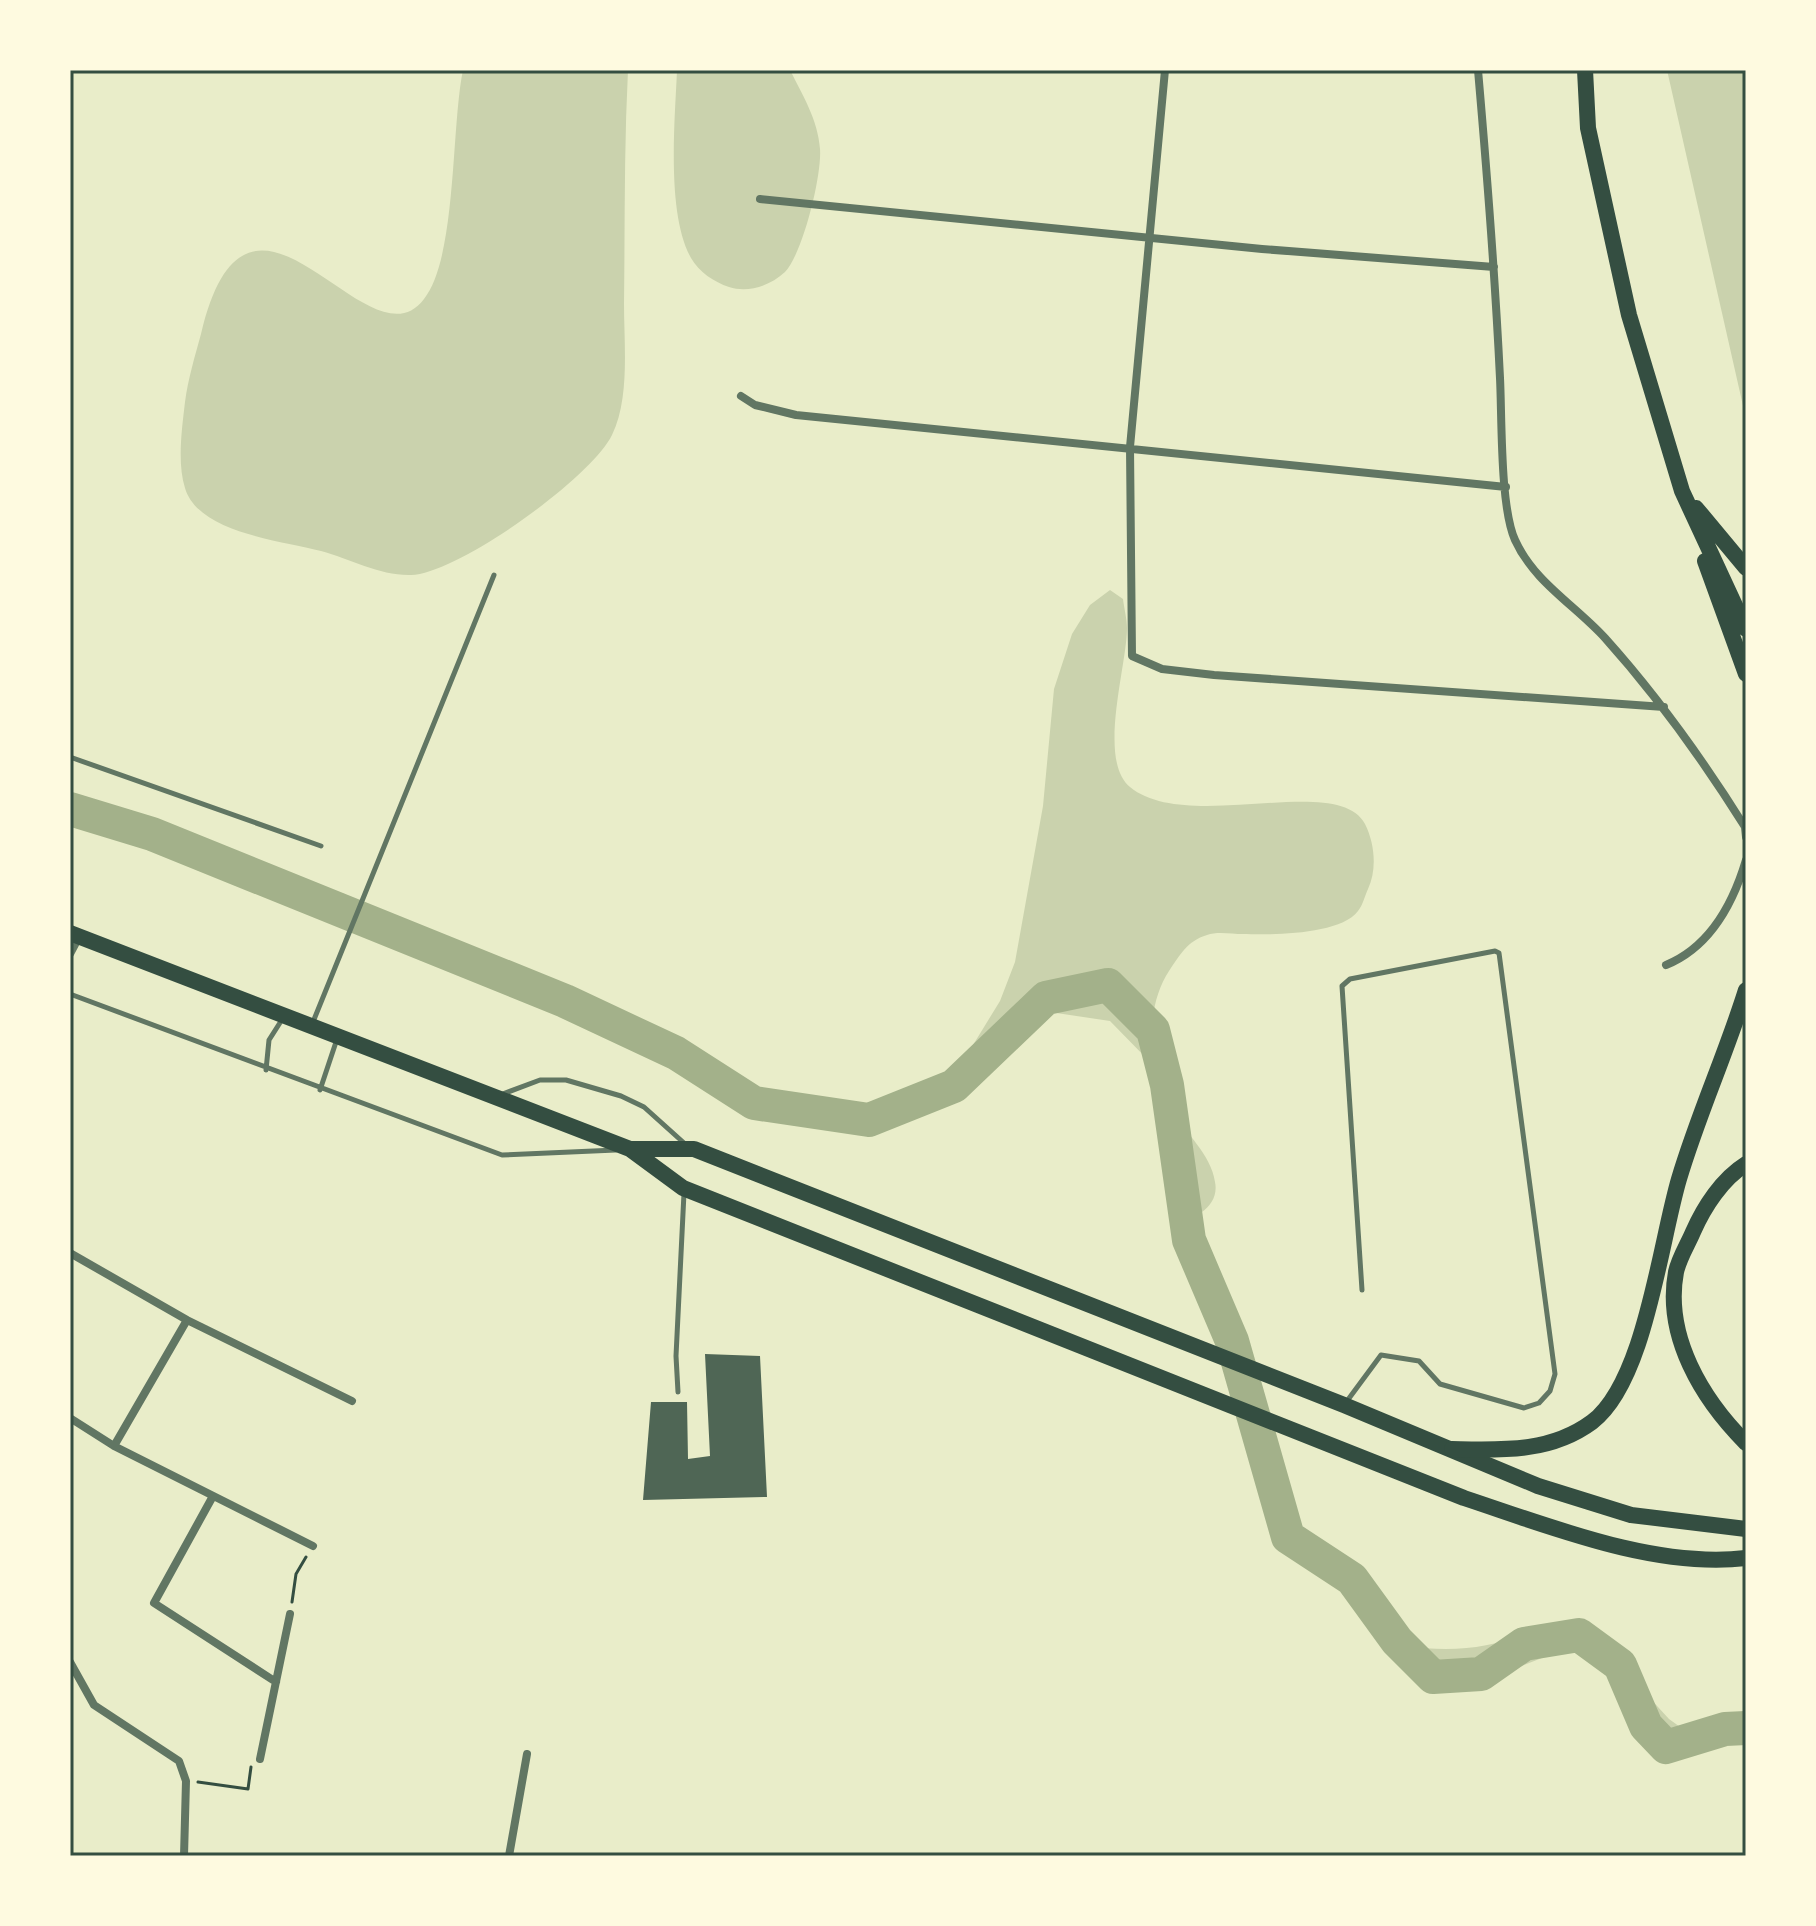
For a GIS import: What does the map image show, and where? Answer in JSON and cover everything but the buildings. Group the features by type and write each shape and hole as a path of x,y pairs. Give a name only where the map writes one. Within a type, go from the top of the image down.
{"main road":[{"path":"1585,70 1588,128 1629,315 1682,491 1746,674"},
{"path":"1682,491 1746,568"},
{"path":"1682,491 1746,629"},
{"path":"75,934 492,1099 630,1149 683,1188 1464,1498 1568,1532 1669,1556 1746,1558"},
{"path":"1452,1449 1528,1448 1560,1441 1594,1420 1621,1388 1639,1338 1679,1177 1746,990"},
{"path":"630,1149 694,1149 1314,1393 1538,1486 1631,1515 1746,1529"},
{"path":"1746,1164 1705,1205 1677,1270 1674,1323 1696,1376 1721,1418 1746,1443"}],"street":[{"path":"1165,70 1130,447 1132,656 1162,669 1214,675 1664,707"},
{"path":"1478,70 1494,267 1506,487 1514,539 1537,574 1602,634 1664,707 1745,827 1746,837"},
{"path":"760,199 1494,267"},
{"path":"741,396 755,405 796,415 1506,487"},
{"path":"1666,965 1702,945 1736,893 1746,860"},
{"path":"70,954 75,934"},
{"path":"70,1253 187,1320 352,1401"},
{"path":"114,1446 187,1320"},
{"path":"70,1418 114,1446 313,1546"},
{"path":"213,1496 154,1603 276,1682"},
{"path":"260,1759 290,1614"},
{"path":"70,1662 73,1678 105,1715 170,1752 179,1761 186,1781 184,1856"},
{"path":"509,1856 527,1754"}],"lane":[{"path":"310,1028 494,575"},
{"path":"70,757 321,846"},
{"path":"1344,1405 1381,1355 1419,1361 1440,1384 1524,1408 1539,1403 1550,1391 1555,1374 1499,953 1495,951 1350,979 1342,986 1362,1290"},
{"path":"70,994 266,1070 502,1155 630,1149"},
{"path":"266,1070 269,1040 283,1017"},
{"path":"320,1090 337,1038"},
{"path":"492,1099 540,1080 566,1080 621,1096 644,1107 672,1135 694,1149"},
{"path":"678,1392 676,1356 683,1188"}],"path":[{"path":"290,1614 296,1574 313,1546"},
{"path":"186,1781 248,1789 251,1767 260,1759"}],"green space":[{"path":"463,70 628,70 625,371 618,420 612,435 599,453 552,498 490,541 433,570 411,575 388,573 224,525 193,503 185,488 181,457 186,393 201,334 222,277 248,253 278,253 310,268 372,307 400,314 424,299 435,279 448,223"},
{"path":"677,70 790,70 809,108 820,149 810,213 792,262 785,272 766,284 744,289 718,282 694,263 683,239 674,166"},
{"path":"1667,70 1746,70 1746,419"},
{"path":"1110,590 1123,599 1127,621 1115,735 1120,774 1130,787 1155,800 1187,805 1294,802 1325,803 1349,809 1365,824 1374,857 1373,874 1363,903 1349,919 1304,932 1211,934 1189,945 1169,971 1155,1004 1152,1022 1154,1059 1164,1094 1177,1119 1208,1162 1215,1182 1214,1198 1204,1211 1174,1225 1153,1065 1110,1021 1043,1011 949,1099 938,1102 1000,1001 1015,962 1043,806 1054,689 1072,634 1090,605"},
{"path":"1557,1623 1591,1624 1618,1646 1647,1695 1669,1719 1694,1737 1663,1742 1616,1667 1580,1643 1478,1683 1435,1678 1402,1646 1445,1649 1481,1646"}],"waterway":[{"path":"70,809 152,834 565,1001 676,1053 754,1103 869,1120 954,1086 1046,998 1108,985 1153,1030 1167,1085 1189,1240 1232,1341 1288,1537 1352,1579 1397,1641 1433,1677 1481,1674 1524,1644 1579,1635 1620,1665 1646,1726 1666,1747 1725,1729 1746,1728"}]}
